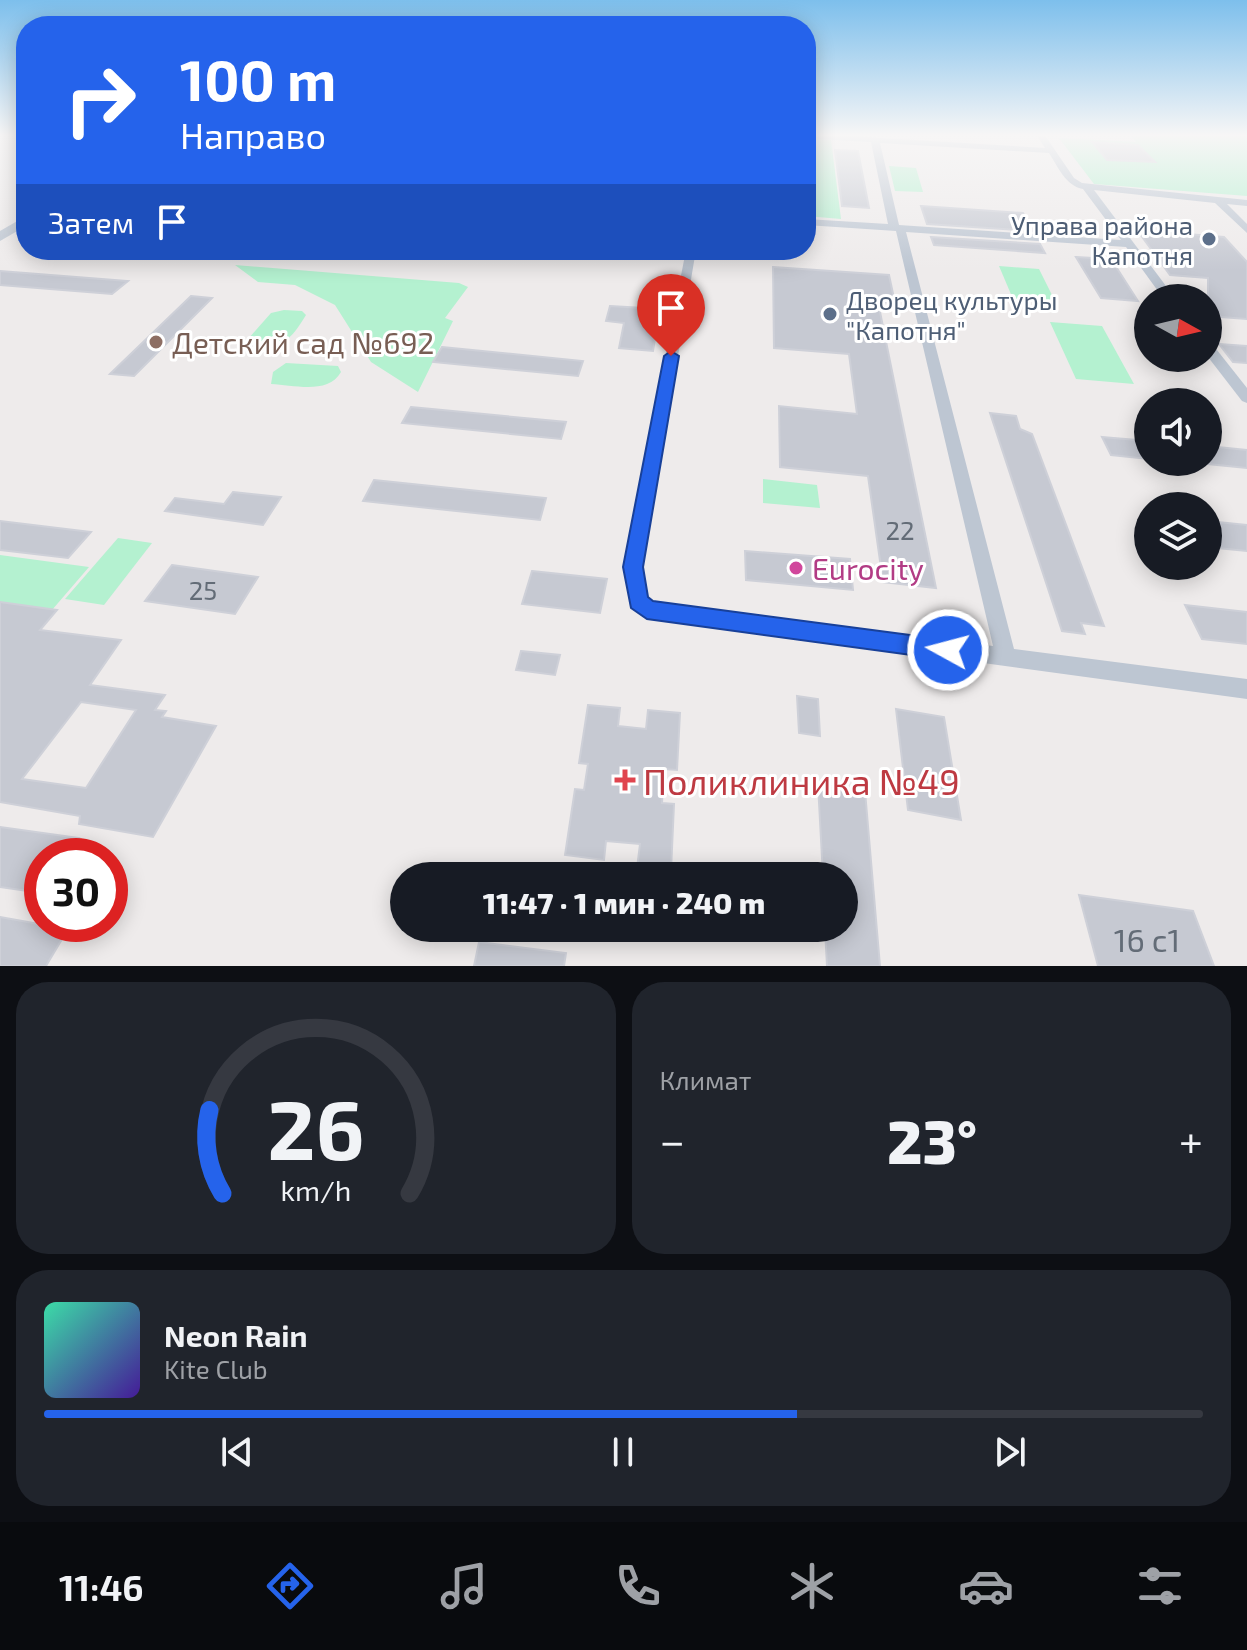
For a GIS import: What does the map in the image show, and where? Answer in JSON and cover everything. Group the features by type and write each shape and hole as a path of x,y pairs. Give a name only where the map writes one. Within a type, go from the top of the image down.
{"street":[{"path":"885,179 1006,658"},
{"path":"1070,179 1087,188 1247,203"},
{"path":"1087,188 1158,284"},
{"path":"1218,200 1247,230"},
{"path":"816,223 1127,244"},
{"path":"689,260 633,567 638,601 647,609 1247,689"},
{"path":"1222,366 1247,398"}],"green space":[{"path":"816,179 836,179 841,219 816,217"},
{"path":"892,179 919,179 923,192 895,191"},
{"path":"1090,179 1247,179 1247,196 1094,184"},
{"path":"235,265 459,283 468,287 445,318 453,321 418,392 371,362 335,305 295,285 258,282"},
{"path":"999,266 1039,269 1056,303 1013,299"},
{"path":"302,311 306,315 289,338 269,345 249,342 248,339 271,313"},
{"path":"1050,322 1102,326 1134,384 1076,379"},
{"path":"286,363 338,366 341,372 328,384 319,386 271,384 273,372"},
{"path":"763,479 817,485 820,508 763,503"},
{"path":"118,538 152,543 104,605 65,599"},
{"path":"0,555 89,567 52,610 0,611"}],"building":[{"path":"839,179 863,179 869,208 842,206"},
{"path":"921,206 1023,213 1033,231 927,224"},
{"path":"1137,230 1224,237 1247,262 1247,319 1222,317 1222,284 1208,284 1208,278 1170,275"},
{"path":"931,237 1040,244 1045,253 934,245"},
{"path":"1076,257 1111,259 1134,295 1134,301 1101,298"},
{"path":"773,267 889,275 895,303 878,302 936,588 883,582 868,476 780,467 779,406 857,414 849,354 774,348"},
{"path":"0,271 128,281 112,294 0,285"},
{"name":"Детский сад №692","path":"191,296 212,298 134,376 110,374"},
{"path":"610,306 660,309 653,351 619,348 624,323 606,321"},
{"path":"1222,344 1247,346 1247,363 1233,362"},
{"path":"442,347 583,361 578,376 433,362"},
{"path":"411,407 566,422 561,439 402,423"},
{"path":"990,413 1016,416 1020,429 1032,434 1104,626 1081,623 1085,634 1062,631"},
{"path":"1102,437 1134,440 1134,457 1111,455"},
{"path":"1222,447 1247,450 1247,468 1222,465"},
{"path":"374,480 546,498 540,520 363,501"},
{"path":"233,492 281,497 263,525 165,511 175,498 224,504"},
{"path":"0,521 91,532 68,558 0,550"},
{"path":"1222,522 1247,525 1247,551 1222,548"},
{"path":"745,551 850,559 853,590 746,580"},
{"path":"172,565 258,577 235,614 145,601"},
{"path":"532,571 607,579 600,613 522,604"},
{"path":"0,602 57,610 40,630 121,640 90,685 165,695 155,710 166,711 162,717 216,726 153,837 79,824 80,816 0,802","holes":["81,702 136,710 86,788 22,779"]},
{"path":"1185,605 1247,612 1247,644 1202,639"},
{"path":"521,651 560,655 555,675 516,670"},
{"path":"797,696 818,699 820,736 799,733"},
{"name":"Поликлиника №49","path":"588,705 620,708 618,726 646,729 648,710 680,713 677,770 664,769 662,803 674,804 671,862 638,862 640,844 606,841 604,860 565,855 575,789 584,790 588,764 579,763"},
{"path":"896,709 944,717 961,820 908,810"},
{"path":"818,784 865,791 880,966 827,966 826,942 858,942 858,862 822,862"},
{"path":"0,827 79,838 24,838 24,890 0,887"},
{"path":"1079,895 1193,911 1214,966 1098,966"},
{"path":"0,917 24,921 24,942 60,942 46,966 0,966"},
{"path":"479,942 566,953 564,966 474,966"}],"place":[{"name":"Управа района Капотня","path":"1209,239"},
{"name":"Дворец культуры \"Капотня\"","path":"830,314"},
{"name":"Детский сад №692","path":"156,342"},
{"name":"Eurocity","path":"796,568"},
{"name":"Поликлиника №49","path":"625,780"}],"route":[{"path":"671,356 633,567 638,601 647,609 948,650"}]}
